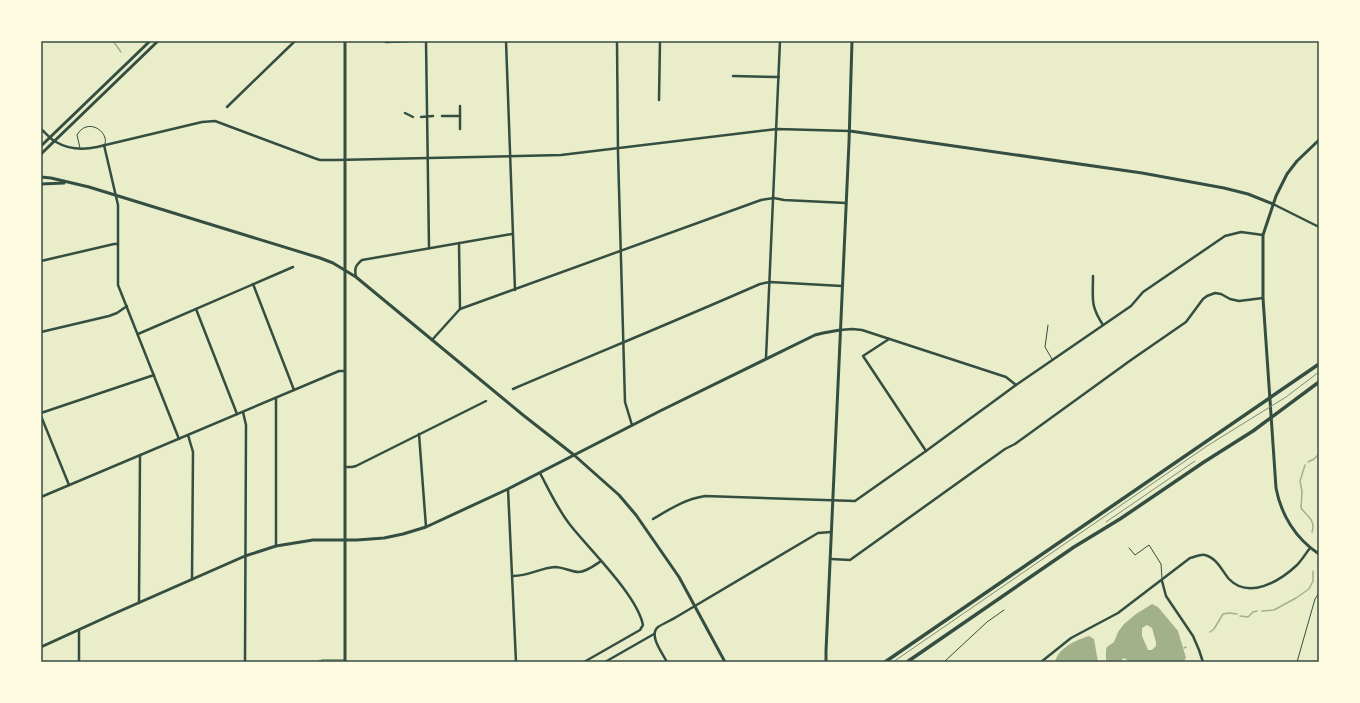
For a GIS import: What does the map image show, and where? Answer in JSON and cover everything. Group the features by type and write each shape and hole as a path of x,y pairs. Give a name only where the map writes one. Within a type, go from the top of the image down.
{"main road":[{"path":"884,662 1319,364"},
{"path":"907,662 1074,547 1120,519 1271,418 1319,382"}],"street":[{"path":"41,146 150,41"},
{"path":"41,154 158,41"},
{"path":"227,107 296,41"},
{"path":"345,41 345,661"},
{"path":"386,42 410,41"},
{"path":"420,41 426,41 429,248"},
{"path":"506,41 515,290"},
{"path":"616,41 625,402 632,426"},
{"path":"659,100 660,41"},
{"path":"766,358 780,41"},
{"path":"826,662 850,131 852,41"},
{"path":"733,76 779,77"},
{"path":"460,106 460,128"},
{"path":"405,113 413,117"},
{"path":"421,116 433,116"},
{"path":"442,116 460,116"},
{"path":"41,129 54,142 71,148 80,149 91,148 202,122 215,121 314,158 327,160 561,155 777,129 850,131 1157,175 1224,188 1248,194 1319,226"},
{"path":"1319,140 1292,166 1278,191 1263,235 1263,298 1275,480 1279,499 1285,516 1292,528 1310,548 1319,554"},
{"path":"104,145 118,205 118,285 179,439"},
{"path":"41,177 89,187 320,258 356,277 574,455 619,495 636,515 679,577 724,661"},
{"path":"41,184 67,183"},
{"path":"432,340 460,309 761,200 774,198 784,200 846,203"},
{"path":"653,519 677,504 693,498 704,496 855,501 1016,385 1131,306 1143,292 1225,236 1241,232 1263,235"},
{"path":"356,277 356,264 362,260 512,234"},
{"path":"459,243 460,309"},
{"path":"41,261 118,244"},
{"path":"138,334 293,267"},
{"path":"1093,276 1093,306 1103,325"},
{"path":"513,389 760,284 770,282 842,286"},
{"path":"254,284 294,390"},
{"path":"831,559 850,560 1005,449 1016,444 1186,322 1202,299 1206,296 1215,293 1239,301 1263,298"},
{"path":"41,332 109,316 117,313 127,306"},
{"path":"196,308 237,414"},
{"path":"41,647 245,556 276,546 313,540 384,538 426,527 508,489 766,358 815,335 840,330 857,329 1006,377 1016,385"},
{"path":"889,339 863,356 926,451"},
{"path":"41,497 339,371 345,371"},
{"path":"69,485 41,414 154,375"},
{"path":"276,398 276,546"},
{"path":"345,467 356,466 486,401"},
{"path":"243,412 246,425 245,662"},
{"path":"419,434 426,527"},
{"path":"188,435 193,452 192,579"},
{"path":"139,603 140,455"},
{"path":"540,473 570,525 622,586 641,618 643,625 640,630 584,662"},
{"path":"508,489 516,662"},
{"path":"605,662 654,634 657,628 818,533 831,532"},
{"path":"1041,662 1071,638 1118,613 1162,581 1190,558 1201,555 1210,557 1236,584 1250,589 1261,588 1274,582 1296,565 1310,548"},
{"path":"513,576 523,576 554,567 562,567 578,572 584,571 601,562"},
{"path":"1162,581 1166,596 1194,636 1203,662"},
{"path":"79,630 79,662"},
{"path":"654,634 654,638 667,662"}],"lane":[{"path":"80,149 77,135 82,129 90,126 98,128 106,140 104,145"},
{"path":"1048,325 1045,347 1052,360"},
{"path":"1129,548 1135,556 1149,545 1161,564 1162,581"},
{"path":"1296,662 1319,593"},
{"path":"944,662 987,622 1004,610"},
{"path":"316,662 322,660 345,661"}],"shaded area":[{"path":"1152,604 1158,607 1178,631 1186,658 1183,662 1130,662 1124,658 1119,662 1103,662 1106,661 1107,647 1114,642 1118,632 1124,624","holes":["1147,625 1152,628 1156,646 1152,650 1148,650 1142,636 1142,628"]},
{"path":"1089,636 1094,639 1098,662 1055,662 1060,653 1068,645"}],"waterway":[{"path":"113,41 121,52"},
{"path":"1308,462 1319,454"},
{"path":"1305,465 1300,481 1302,492 1301,508 1312,521 1312,532"},
{"path":"1262,611 1274,610 1309,589 1313,581 1313,571"},
{"path":"1240,616 1248,617 1253,612 1257,611"},
{"path":"1210,632 1214,629 1223,614 1237,614"}],"tram line":[{"path":"893,662 1207,446 1286,397 1319,372"},
{"path":"1106,522 1195,461"}]}
